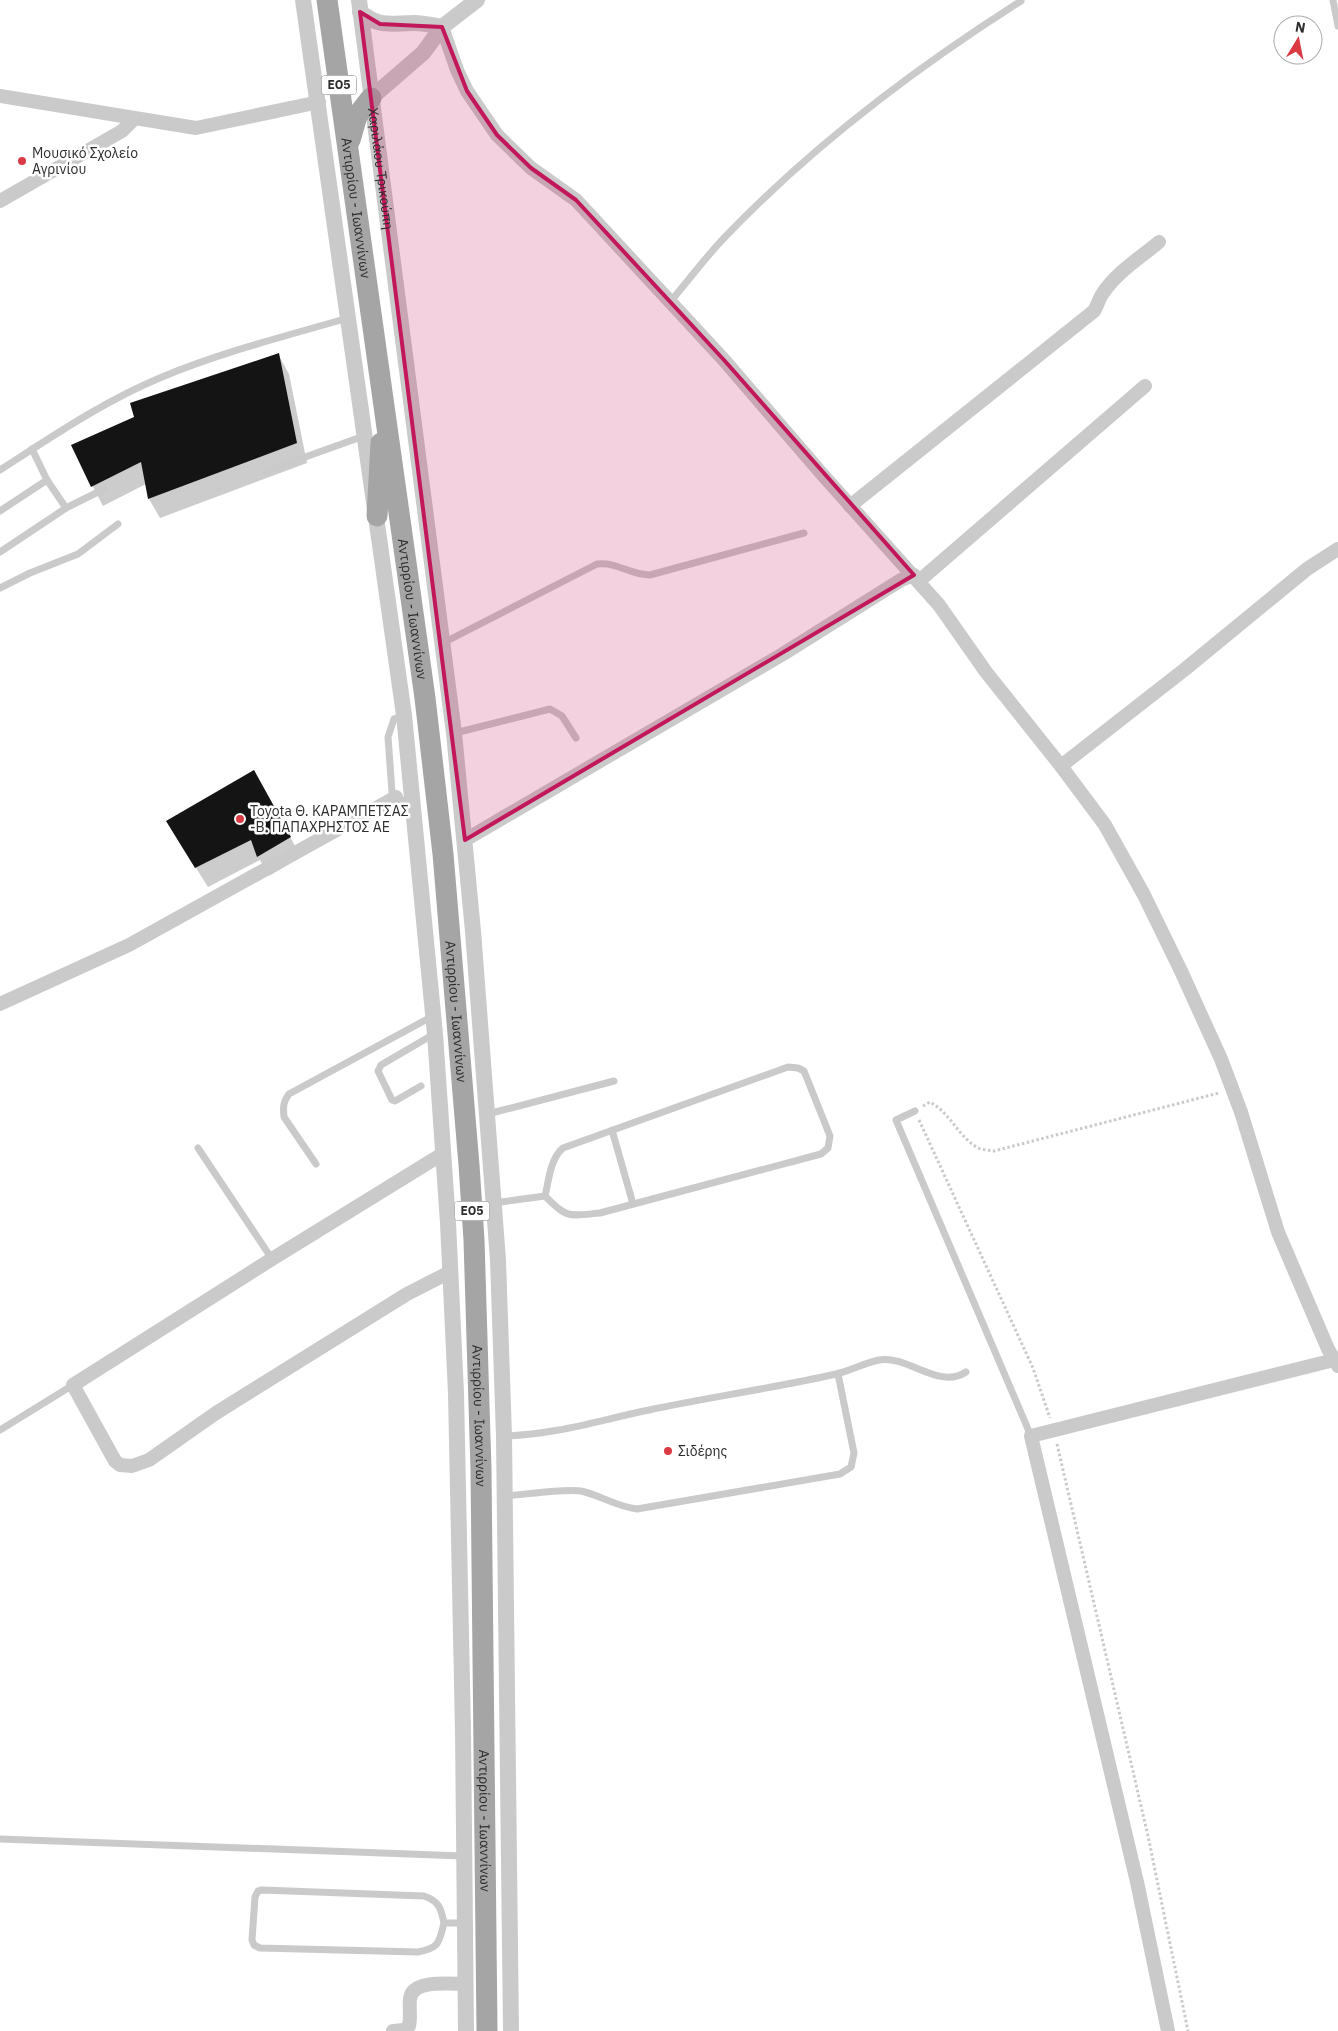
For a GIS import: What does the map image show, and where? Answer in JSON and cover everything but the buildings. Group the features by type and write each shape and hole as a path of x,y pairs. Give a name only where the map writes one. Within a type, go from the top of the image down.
{"main road":[{"name":"Αντιρρίου - Ιωαννίνων","path":"327,0 435,776 474,1240 481,1470 487,2031"},
{"path":"348,150 357,116 371,98"},
{"path":"377,516 383,396"}],"street":[{"path":"304,0 404,715 435,1034 450,1272 458,1511 466,2031"},
{"path":"371,98 423,53 442,27 477,0"},
{"path":"359,6 370,20 380,24 426,23 442,27"},
{"name":"Χαριλάου Τρικούπη","path":"359,6 404,338 454,733 488,1114 500,1306 504,1436 510,2031"},
{"path":"442,27 457,70 467,91 497,135 532,168 576,200 724,360 850,506 939,605 986,672 1105,825 1144,896 1221,1059 1233,1090 1278,1232 1328,1349 1336,1363 1031,1436 1137,1882 1168,2031"},
{"path":"0,96 196,128 319,102"},
{"path":"0,201 122,131 134,119"},
{"path":"850,506 1094,311 1101,295 1108,286 1159,242"},
{"path":"465,840 783,654 901,580 916,578 1146,386"},
{"path":"1061,766 1205,653 1307,569 1338,550"},
{"path":"0,1004 129,945 396,797"},
{"path":"444,1153 272,1258 73,1385 115,1461 120,1465 136,1465 148,1460 216,1413 407,1294 450,1272"},
{"path":"393,2031 404,2030 409,2026 410,1997 416,1988 423,1985 466,1984"}],"lane":[{"path":"1333,0 1338,26"},
{"path":"670,302 724,238 812,155 898,85 946,50 1021,1"},
{"path":"0,470 86,414 162,377 244,348 348,317"},
{"path":"266,471 364,436"},
{"path":"32,449 47,480 66,508"},
{"path":"0,511 47,480"},
{"path":"0,552 66,508 104,489"},
{"path":"0,588 30,573 78,554 118,524"},
{"path":"443,643 597,564 609,563 635,574 650,575 804,534"},
{"path":"454,733 550,709 562,716 576,738"},
{"path":"404,715 394,719 388,737 392,792 402,801 413,800"},
{"path":"316,1164 284,1117 284,1100 289,1094 349,1060 433,1016"},
{"path":"421,1086 392,1100 378,1071 380,1065 435,1034"},
{"path":"788,1067 804,1071 830,1136 828,1148 821,1154 600,1213 571,1216 561,1212 546,1196 553,1161 557,1153 563,1148 788,1067"},
{"path":"488,1114 614,1081"},
{"path":"915,1111 896,1120 1031,1436"},
{"path":"612,1130 633,1204"},
{"path":"198,1148 272,1258"},
{"path":"494,1203 546,1196"},
{"path":"504,1436 533,1436 658,1408 838,1374 880,1360 905,1364 948,1377 959,1377 966,1372"},
{"path":"504,1496 575,1491 589,1494 616,1505 637,1509 840,1474 851,1467 854,1453 838,1374"},
{"path":"0,1430 73,1385"},
{"path":"0,1839 463,1856"},
{"path":"262,1890 424,1896 437,1902 442,1909 444,1923 440,1941 436,1946 431,1950 418,1952 260,1948 254,1945 252,1940 255,1897 258,1891 262,1890"},
{"path":"444,1923 465,1923"}],"path":[{"path":"915,1111 930,1102 942,1109 966,1138 977,1148 994,1151 1233,1090"}],"highlighted area":[{"path":"360,12 380,24 442,27 467,91 497,135 531,168 576,200 724,360 914,575 465,840"}],"place":[{"name":"Μουσικό Σχολείο Αγρινίου","path":"22,161"},
{"name":"Toyota Θ. ΚΑΡΑΜΠΕΤΣΑΣ -Β. ΠΑΠΑΧΡΗΣΤΟΣ ΑΕ","path":"240,819"},
{"name":"Σιδέρης","path":"668,1451"}]}
